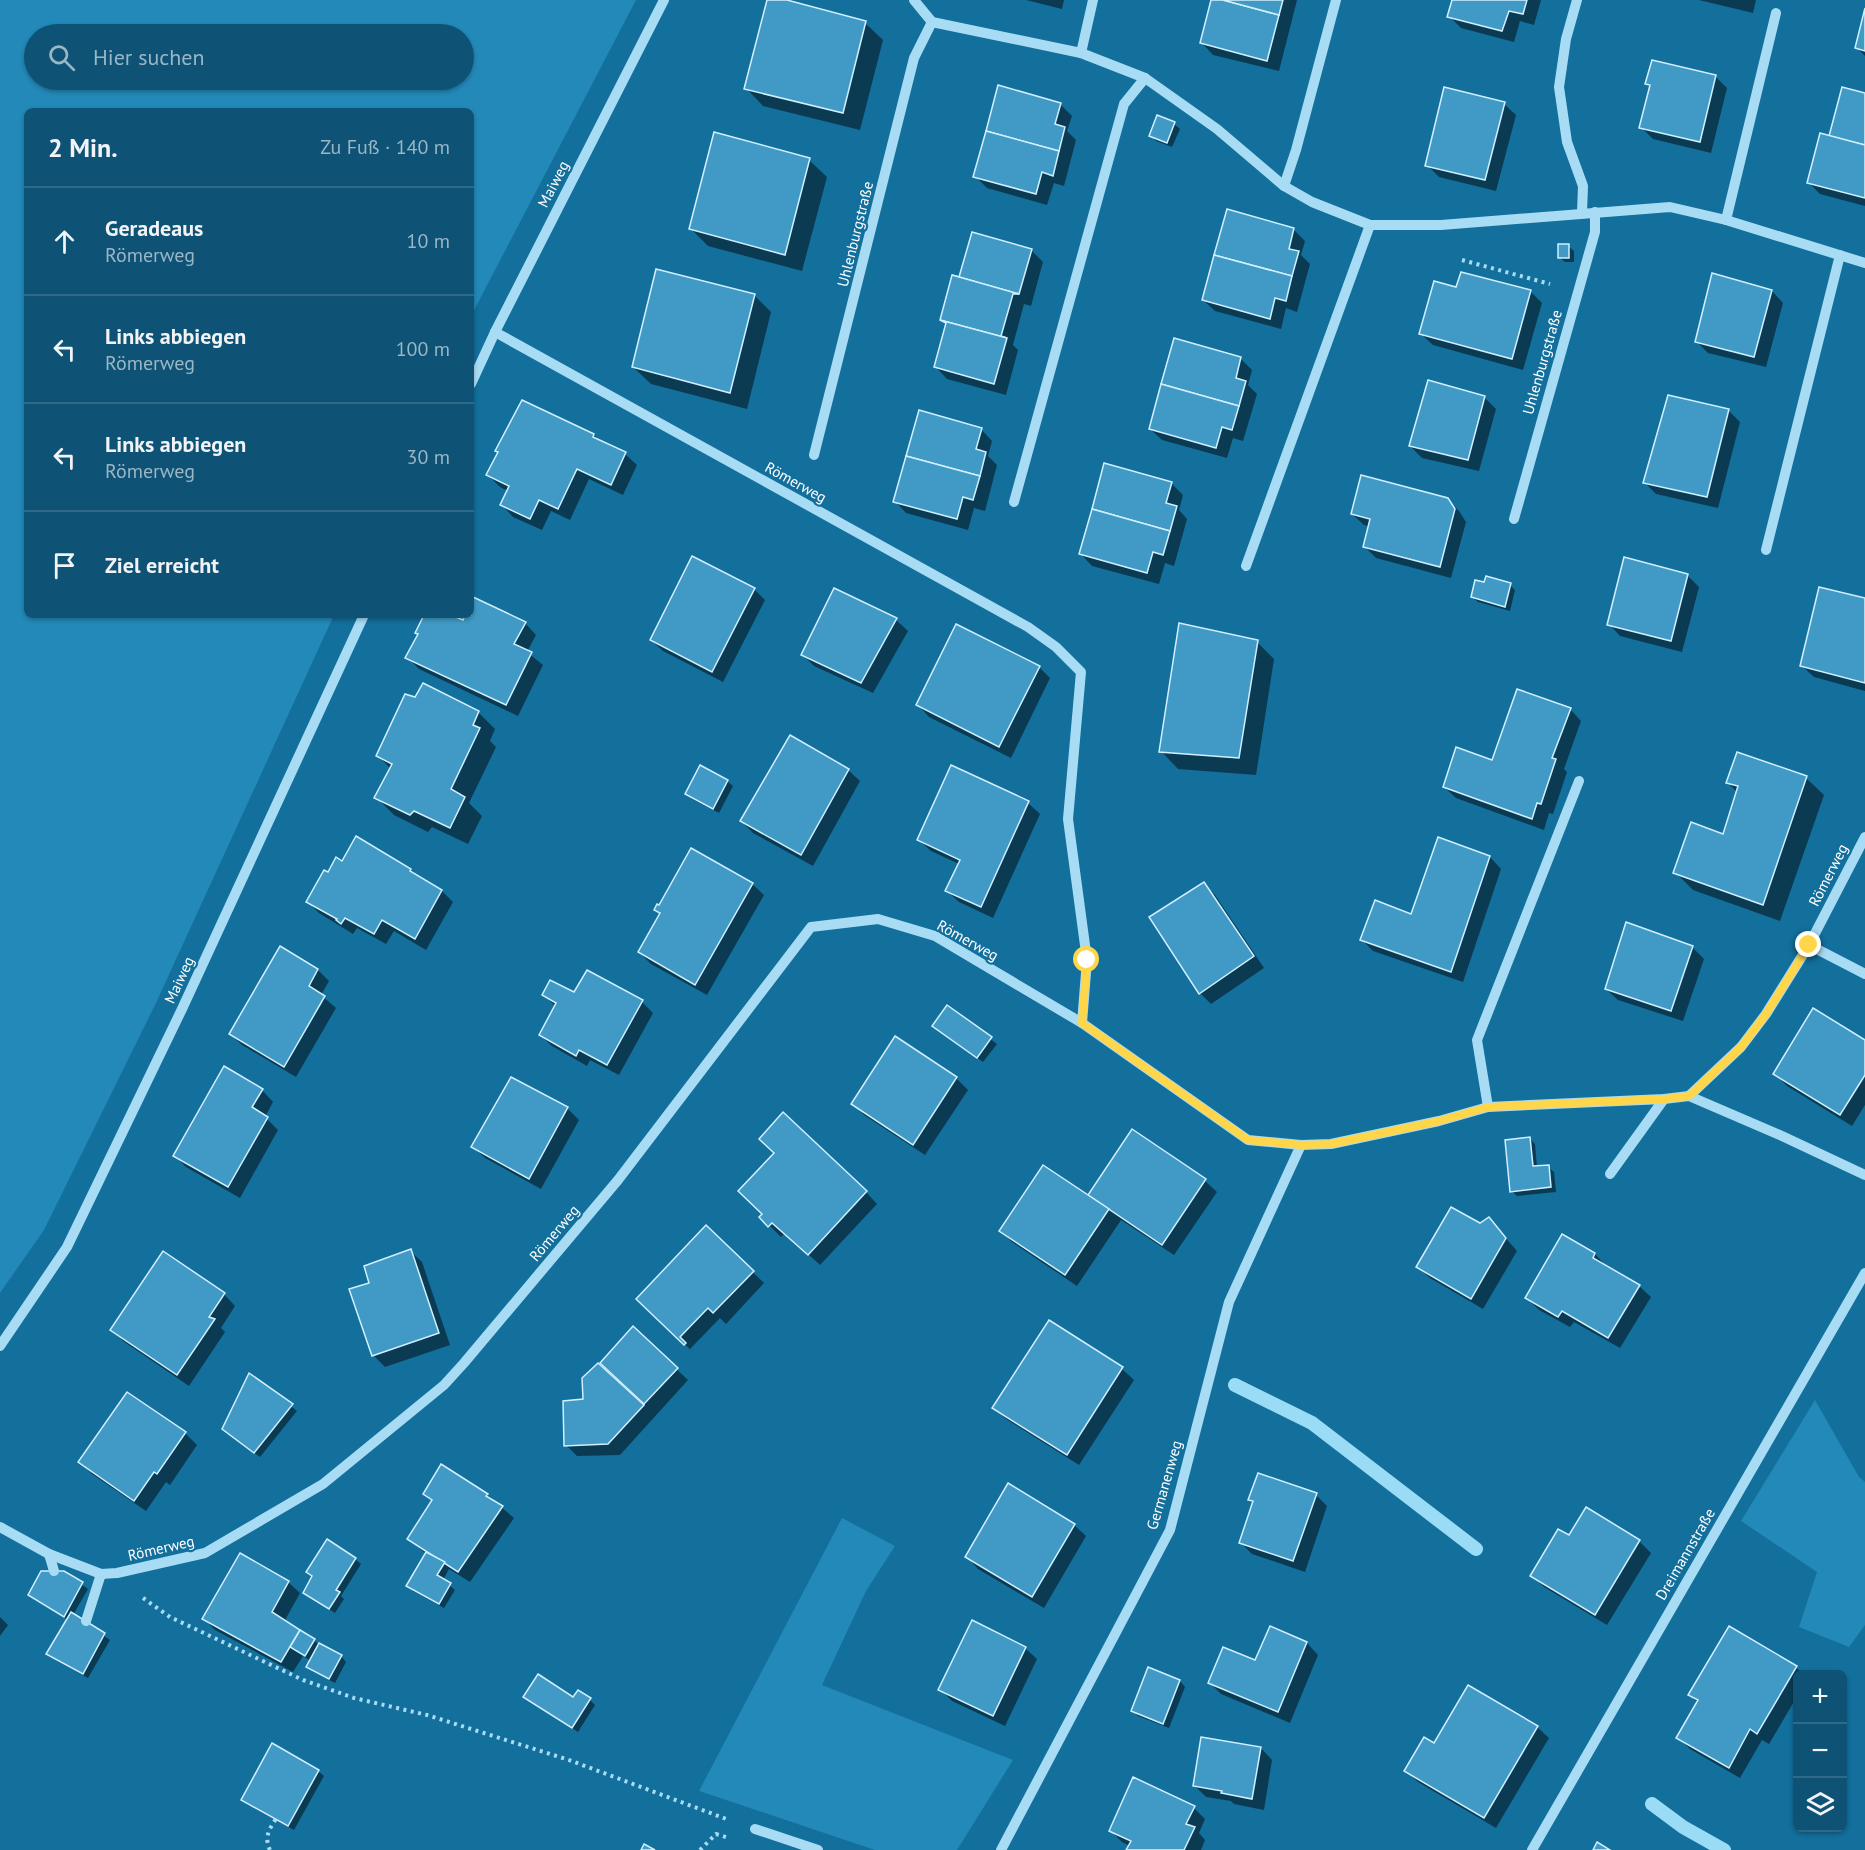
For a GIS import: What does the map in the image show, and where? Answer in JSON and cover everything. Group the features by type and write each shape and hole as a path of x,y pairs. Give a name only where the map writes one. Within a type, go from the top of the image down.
{"street":[{"name":"Maiweg","path":"474,378 664,0"},
{"path":"914,0 932,22 1081,53 1145,78 1217,129 1284,186 1312,202 1370,225 1441,225 1670,207 1726,220 1865,263"},
{"path":"1081,53 1093,0"},
{"path":"1284,186 1296,150 1336,0"},
{"path":"1577,0 1566,39 1559,87 1567,142 1583,186 1582,213"},
{"path":"1726,220 1776,13"},
{"name":"Uhlenburgstraße","path":"814,455 914,58 932,22"},
{"path":"1014,502 1124,104 1145,78"},
{"name":"Uhlenburgstraße","path":"1514,519 1595,232 1595,212"},
{"path":"1246,566 1370,225"},
{"path":"1766,550 1840,255"},
{"name":"Römerweg","path":"495,332 1028,627 1056,647 1081,672 1068,819 1087,960 1082,1023"},
{"name":"Maiweg","path":"0,1346 68,1247 182,1009 363,618"},
{"path":"1488,1107 1477,1040 1579,781"},
{"name":"Römerweg","path":"0,1527 49,1554 101,1574 117,1573 205,1553 323,1484 444,1385 618,1180 812,927 878,919 935,936 1082,1023 1248,1140 1301,1145 1342,1142 1439,1121 1488,1107 1689,1096 1741,1047 1766,1014 1809,945 1865,837"},
{"path":"1809,945 1865,974"},
{"path":"1689,1096 1865,1175"},
{"path":"1610,1174 1664,1099"},
{"name":"Germanenweg","path":"1002,1850 1170,1530 1229,1302 1301,1145"},
{"name":"Dreimannstraße","path":"1532,1850 1865,1274"},
{"path":"49,1554 54,1571"},
{"path":"86,1621 101,1574"},
{"path":"755,1829 818,1850"}],"path":[{"path":"1462,260 1577,291"},
{"path":"117,1573 142,1598 170,1617 303,1680 354,1698 427,1715 569,1760 755,1829"},
{"path":"270,1850 268,1831 276,1819"},
{"path":"700,1850 716,1834 737,1840"}],"shaded area":[{"path":"0,0 636,0 474,310 474,108 24,108 24,618 333,618 156,1003 44,1230 0,1293"},
{"path":"1815,1400 1859,1477 1865,1482 1865,1625 1849,1647 1799,1627 1817,1572 1741,1521"},
{"path":"842,1518 895,1546 866,1591 822,1685 1013,1760 957,1850 875,1850 699,1791"}],"building":[{"path":"767,0 787,0 866,21 843,113 744,89"},
{"path":"1211,0 1223,0 1279,15 1267,61 1200,43"},
{"path":"1223,0 1283,0 1279,15"},
{"path":"1452,0 1527,0 1523,14 1509,11 1502,31 1447,17"},
{"path":"1865,8 1865,51 1855,48"},
{"path":"1652,60 1716,75 1700,142 1639,128 1650,85 1645,84"},
{"path":"998,85 1061,103 1055,124 1065,127 1059,151 986,131"},
{"path":"1444,87 1505,102 1485,180 1425,166"},
{"path":"1842,87 1865,93 1865,145 1829,136"},
{"path":"1157,115 1175,122 1167,143 1149,136"},
{"path":"986,131 1059,151 1053,176 1042,172 1036,194 973,177"},
{"path":"714,132 810,158 785,255 689,229"},
{"path":"1820,133 1865,145 1865,198 1807,183"},
{"path":"1227,209 1294,228 1289,249 1299,251 1292,276 1214,255"},
{"path":"972,232 1032,249 1019,294 959,277"},
{"path":"1558,244 1569,244 1569,258 1558,258"},
{"path":"1214,255 1292,276 1286,301 1275,298 1270,319 1202,300"},
{"path":"656,269 755,294 730,393 632,367"},
{"path":"1461,272 1531,290 1512,359 1419,334 1434,281 1456,287"},
{"path":"1712,273 1772,290 1754,357 1695,342"},
{"path":"952,275 1019,294 1013,294 1001,336 1007,338 940,320"},
{"path":"940,320 1007,338 994,384 934,367 946,323"},
{"path":"1174,338 1241,357 1236,378 1246,381 1239,406 1161,384"},
{"path":"1428,380 1485,396 1468,460 1409,446"},
{"path":"1161,384 1239,406 1232,430 1222,427 1216,448 1149,429"},
{"path":"1668,395 1729,409 1707,497 1643,483"},
{"path":"522,400 626,452 611,485 577,469 558,509 539,500 530,519 500,505 509,486 486,475 498,452 495,451"},
{"path":"919,410 982,428 976,449 986,452 980,476 906,456"},
{"path":"906,456 980,476 973,500 963,497 957,519 893,502"},
{"path":"1104,463 1172,482 1166,503 1177,506 1170,531 1092,509"},
{"path":"1361,475 1448,498 1455,509 1440,567 1363,547 1370,519 1351,514"},
{"path":"1092,509 1170,531 1163,555 1153,552 1147,573 1079,554"},
{"path":"692,556 755,588 712,672 650,640"},
{"path":"1624,557 1688,574 1671,641 1607,625"},
{"path":"1486,576 1511,583 1505,607 1471,597 1475,580 1484,582"},
{"path":"1819,587 1865,598 1865,683 1800,666"},
{"path":"834,588 897,618 861,683 801,655"},
{"path":"474,597 526,622 514,644 532,652 506,705 405,658 418,634 415,633 422,618 463,620 464,618 474,618"},
{"path":"1179,623 1258,640 1239,758 1159,752"},
{"path":"956,624 1040,666 999,747 916,705"},
{"path":"423,683 479,711 473,725 480,728 451,789 465,797 450,828 414,811 410,815 374,798 392,764 376,756 405,694 415,697"},
{"path":"1517,689 1571,708 1552,758 1556,759 1541,804 1537,803 1532,819 1443,787 1456,747 1492,760"},
{"path":"790,735 849,769 801,855 740,821"},
{"path":"1737,752 1807,776 1763,905 1673,873 1691,822 1723,834 1738,786 1726,783"},
{"path":"700,765 728,780 713,809 685,794"},
{"path":"951,765 1029,801 981,907 945,891 960,860 917,840"},
{"path":"356,836 442,890 415,939 382,920 374,934 345,918 341,924 337,919 306,902 324,870 328,872 336,857 342,861"},
{"path":"1438,837 1490,856 1451,972 1360,940 1375,900 1411,914"},
{"path":"691,848 753,883 695,985 638,952 660,913 654,910 657,904 659,905"},
{"path":"1204,882 1254,956 1199,994 1149,917"},
{"path":"1626,922 1693,946 1671,1011 1605,989"},
{"path":"280,946 318,969 309,986 325,996 284,1067 229,1034"},
{"path":"587,970 643,1000 607,1065 579,1050 576,1056 539,1035 556,1003 542,995 550,980 574,992"},
{"path":"947,1005 992,1037 977,1058 932,1026"},
{"path":"1813,1008 1865,1040 1865,1075 1840,1115 1773,1074"},
{"path":"895,1036 957,1077 913,1145 851,1104"},
{"path":"224,1066 263,1089 252,1107 268,1117 228,1187 173,1156"},
{"path":"511,1077 568,1107 529,1179 471,1147"},
{"path":"783,1112 867,1191 808,1255 772,1223 768,1227 759,1217 762,1214 738,1191 774,1153 759,1139"},
{"path":"1132,1129 1206,1179 1162,1245 1088,1195"},
{"path":"1530,1137 1533,1166 1549,1165 1551,1187 1510,1192 1505,1140"},
{"path":"1043,1165 1109,1209 1065,1275 999,1231"},
{"path":"1451,1207 1480,1223 1489,1217 1506,1238 1471,1299 1416,1267"},
{"path":"706,1225 754,1271 713,1313 708,1308 680,1337 686,1343 684,1345 636,1299"},
{"path":"1562,1234 1595,1253 1593,1258 1640,1285 1608,1338 1562,1311 1558,1317 1525,1298"},
{"path":"411,1249 439,1333 372,1356 349,1289 369,1283 364,1266"},
{"path":"163,1251 225,1293 209,1317 215,1319 177,1375 110,1330"},
{"path":"1049,1320 1123,1367 1067,1455 992,1408"},
{"path":"633,1326 678,1368 644,1404 600,1363"},
{"path":"598,1363 644,1405 608,1444 564,1446 563,1401 583,1399 582,1378"},
{"path":"249,1373 293,1404 254,1453 222,1429"},
{"path":"127,1392 186,1432 157,1474 154,1472 134,1501 78,1462"},
{"path":"441,1464 503,1506 458,1572 407,1539 432,1500 423,1494"},
{"path":"1258,1473 1317,1493 1293,1561 1239,1543 1253,1501 1248,1500"},
{"path":"1008,1483 1075,1524 1032,1597 965,1557"},
{"path":"1586,1507 1640,1540 1595,1615 1530,1576 1558,1529 1569,1535"},
{"path":"327,1539 356,1558 336,1590 340,1592 329,1609 303,1593 312,1576 306,1572"},
{"path":"426,1552 445,1562 437,1575 451,1583 439,1604 406,1586"},
{"path":"240,1553 289,1581 272,1612 300,1630 281,1662 202,1619"},
{"path":"41,1571 64,1571 83,1582 64,1617 28,1595"},
{"path":"71,1612 105,1633 83,1674 46,1654"},
{"path":"972,1620 1026,1647 993,1716 938,1690"},
{"path":"1270,1626 1307,1642 1278,1712 1208,1683 1223,1647 1255,1660"},
{"path":"1729,1626 1797,1666 1757,1734 1750,1729 1729,1768 1676,1738 1698,1700 1688,1695"},
{"path":"300,1630 315,1639 305,1656 290,1647"},
{"path":"319,1643 342,1655 329,1679 306,1667"},
{"path":"1148,1667 1180,1680 1163,1724 1131,1711"},
{"path":"538,1674 573,1697 578,1690 591,1698 572,1728 523,1697"},
{"path":"1468,1685 1538,1726 1484,1818 1404,1771 1424,1737 1434,1743"},
{"path":"1201,1737 1261,1747 1252,1799 1193,1786"},
{"path":"272,1743 319,1770 288,1826 241,1800"},
{"path":"1133,1777 1195,1806 1186,1824 1195,1827 1184,1850 1126,1850 1131,1841 1109,1831"},
{"path":"1597,1842 1610,1850 1593,1850"},
{"path":"644,1844 655,1850 641,1850"}],"waterway":[{"path":"1235,1385 1312,1423 1476,1549"},
{"path":"1652,1804 1683,1827 1724,1850"}],"route":[{"path":"1087,960 1082,1023 1248,1140 1301,1145 1331,1144 1439,1121 1488,1107 1689,1096 1741,1047 1766,1014 1809,945"}]}
